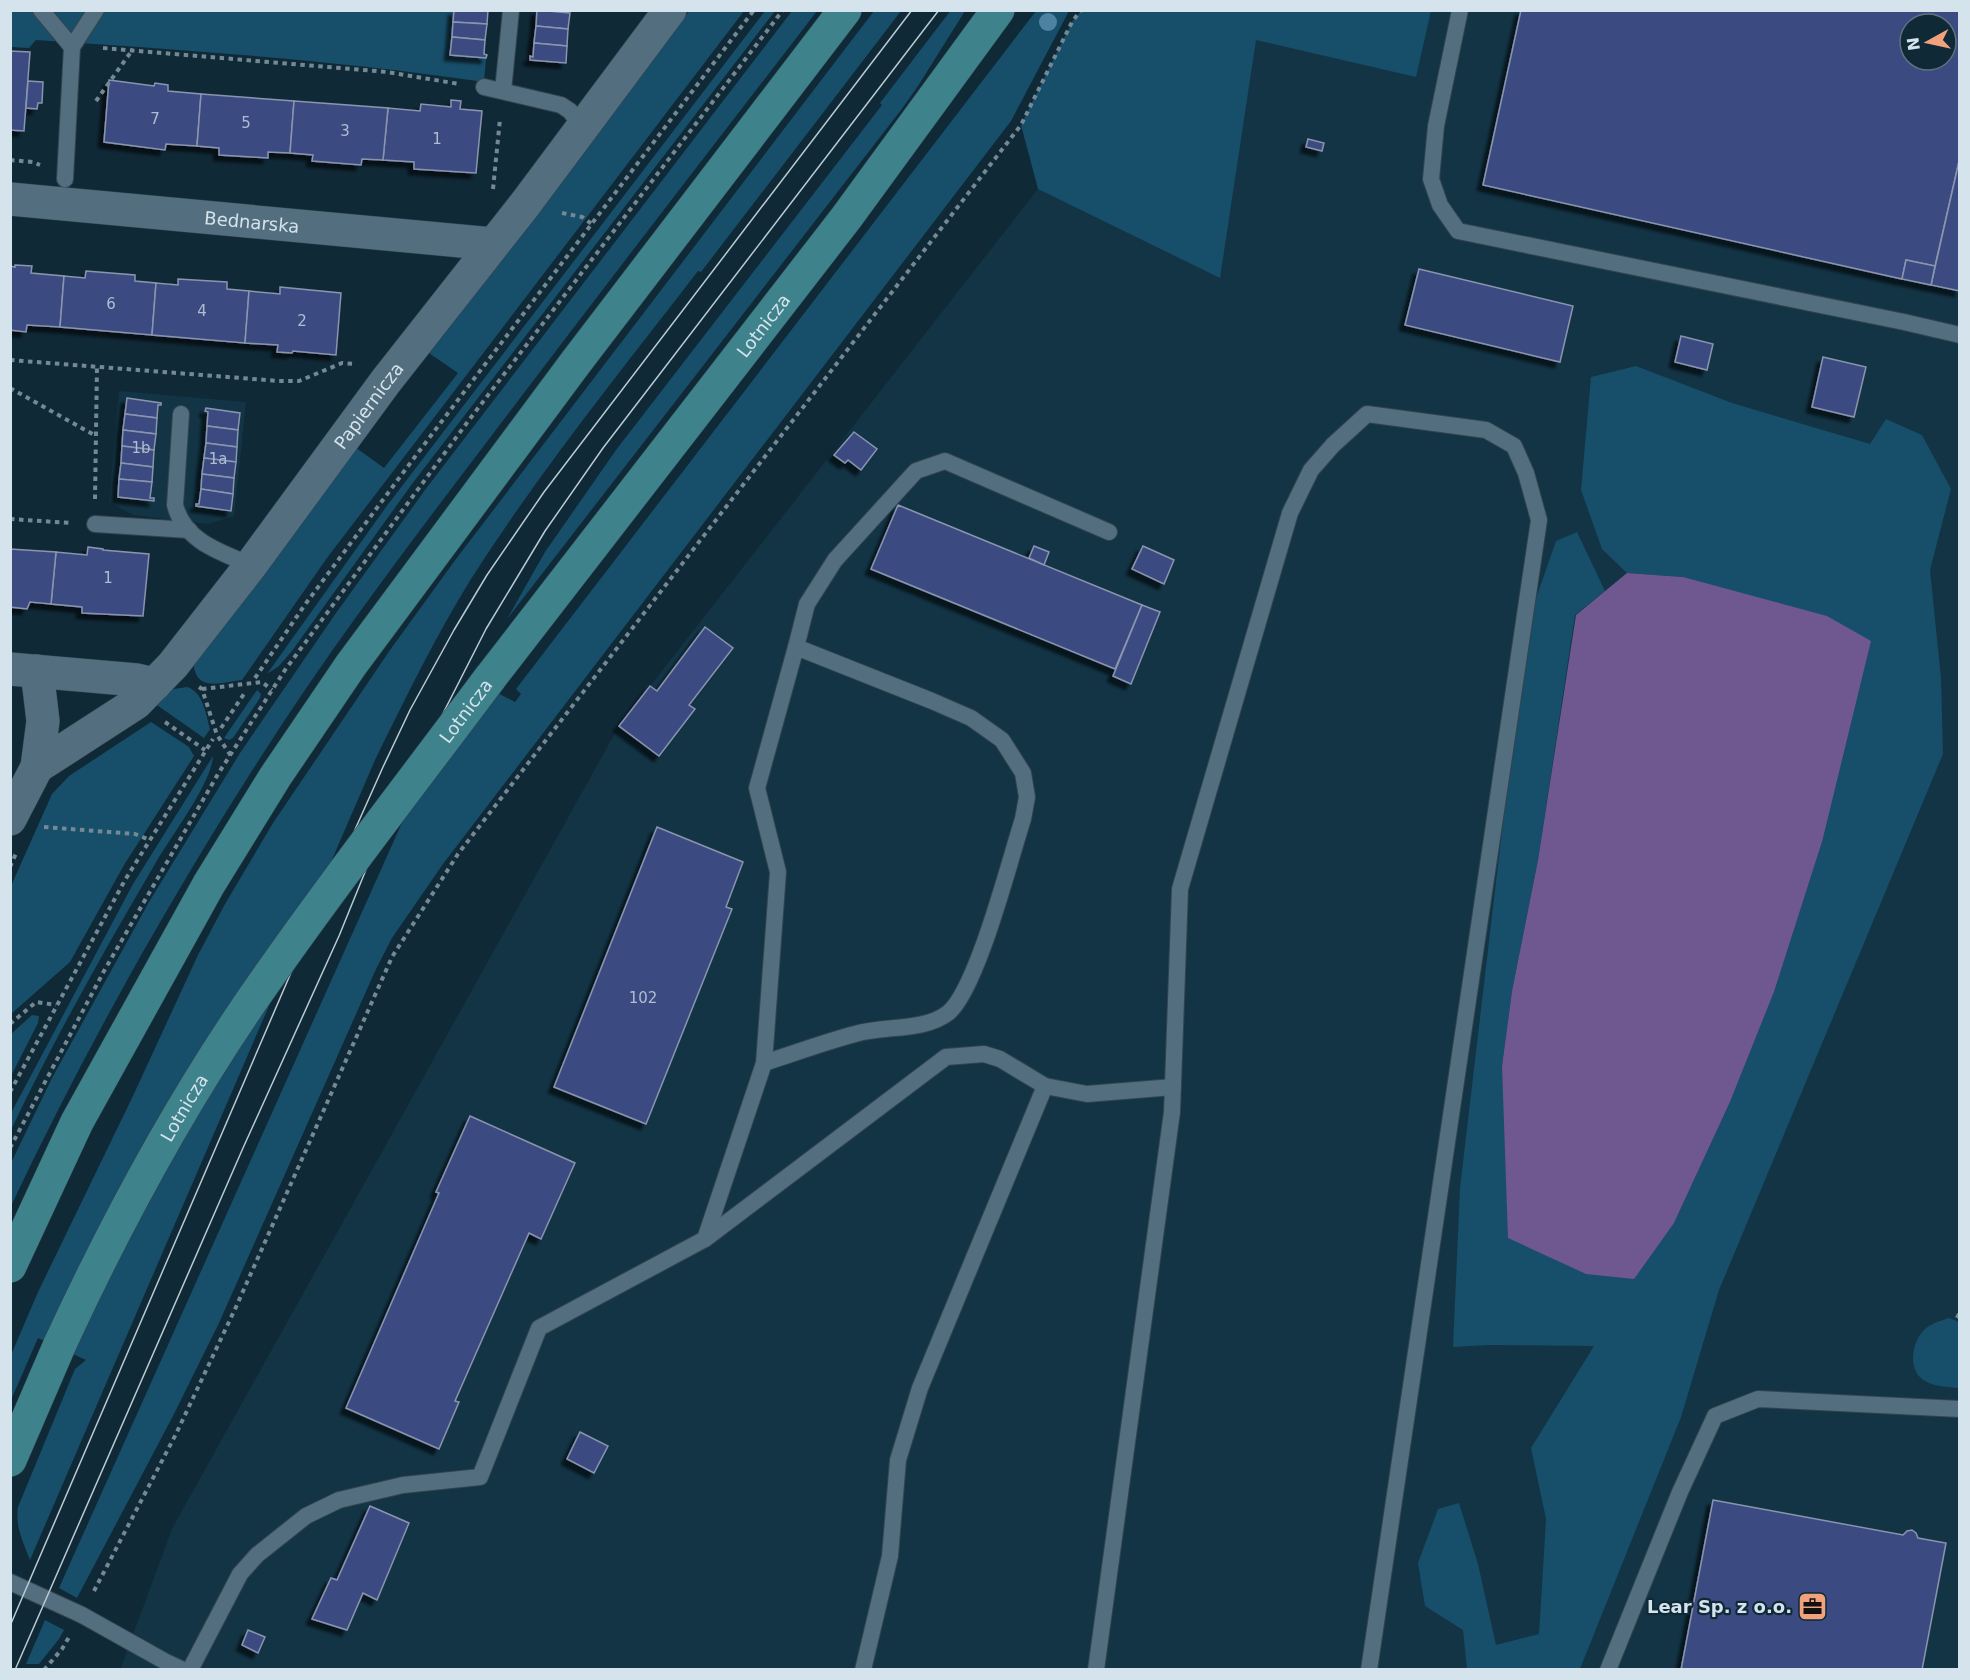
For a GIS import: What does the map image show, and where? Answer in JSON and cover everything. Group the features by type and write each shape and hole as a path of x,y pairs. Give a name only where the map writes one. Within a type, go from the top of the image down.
{"main road":[{"path":"10,1266 77,1122 209,884 275,777 351,665 554,391 845,10"},
{"name":"Lotnicza","path":"10,1460 98,1263 196,1088 233,1030 319,907 490,678 846,218 998,10"}],"street":[{"name":"Papiernicza","path":"25,780 136,703 164,674 251,566 386,381 526,203 670,10"},
{"name":"Bednarska","path":"10,199 493,244"},
{"path":"24,823 25,780 43,721 24,670 137,680 164,674"}],"lane":[{"path":"41,10 72,46"},
{"path":"65,179 72,46 96,10"},
{"path":"503,91 511,10"},
{"path":"1460,10 1436,126 1431,179 1440,205 1458,231 1959,335"},
{"path":"484,87 561,105 570,111 582,127"},
{"path":"181,414 175,505 178,517 208,546 251,566"},
{"path":"1096,1670 1172,1112 1180,889 1290,513 1311,470 1333,445 1367,414 1486,430 1514,446 1526,473 1539,520 1369,1670"},
{"path":"705,1239 764,1063 778,872 757,788 807,604 835,560 916,471 945,461 1109,532"},
{"path":"95,524 189,530"},
{"path":"764,1063 858,1033 930,1022 948,1012 963,996 981,951 1023,819 1027,797 1023,774 1002,740 970,718 921,696 796,647"},
{"path":"190,1670 240,1574 257,1555 306,1516 339,1500 403,1485 480,1477 538,1328 705,1239 946,1057 984,1054 992,1056 1045,1086 1087,1094 1173,1087"},
{"path":"863,1670 890,1556 898,1460 920,1388 1045,1086"},
{"path":"1608,1670 1680,1492 1715,1416 1758,1399 1959,1409"},
{"path":"10,1582 82,1614 183,1670"}],"path":[{"path":"255,678 304,606 410,463 754,10"},
{"path":"10,1149 104,971 191,819 272,690 469,420 783,10"},
{"path":"44,1670 62,1649 82,1614 176,1434 236,1307 392,957 458,854 1021,125 1072,22 1081,10"},
{"path":"101,47 387,72 484,87"},
{"path":"68,136 98,99 133,49"},
{"path":"492,198 503,91"},
{"path":"10,160 33,162 65,179"},
{"path":"10,360 279,381 299,381 342,363 360,365"},
{"path":"10,519 95,524 97,365"},
{"path":"10,388 96,436"},
{"path":"164,674 202,689 262,682 272,690"},
{"path":"202,689 217,735 231,756"},
{"path":"221,728 246,691"},
{"path":"160,718 205,750"},
{"path":"10,1092 124,880 213,739"},
{"path":"24,823 135,834 150,840"},
{"path":"10,1024 36,1002 56,1005"},
{"path":"1957,1318 1959,1312"}],"shaded area":[{"path":"951,10 965,11 901,110 507,619 545,552 616,450 882,105 880,103"},
{"path":"10,11 454,11 451,55 486,58 484,82 260,56 36,40 29,48 11,47"},
{"path":"689,11 744,11 327,558 242,680 216,684 202,681 194,669 193,658 355,447 384,468 458,373 426,351"},
{"path":"765,11 775,11 412,484 292,651 279,666 267,674 386,507"},
{"path":"792,11 817,11 419,531 332,651 277,732 204,847 136,965 71,1085 11,1206 11,1163 52,1078 149,902 240,753 336,613 428,486"},
{"path":"874,11 901,11 701,272 698,271 610,384 553,461 471,579 433,646 375,760 30,1560 19,1527 18,1507 75,1369 86,1360 38,1338 11,1400 11,1355 38,1292 198,955 225,904 273,823 390,650 456,559"},
{"path":"1036,11 1069,11 1011,121 443,864 392,938 376,969 219,1323 174,1414 77,1598 59,1588 405,816 475,681 515,702 521,694 516,689"},
{"path":"1081,11 1431,11 1416,77 1256,40 1220,278 1038,189 1021,125 1072,22"},
{"path":"1185,11 1959,11 1959,1669 120,1670 172,1529 619,726 1038,189"},
{"path":"1636,366 1732,403 1870,444 1886,419 1922,435 1951,489 1930,570 1941,678 1943,754 1719,1290 1681,1417 1580,1669 1467,1669 1463,1630 1425,1606 1418,1563 1438,1509 1459,1503 1478,1564 1496,1645 1539,1634 1546,1519 1531,1448 1594,1346 1453,1347 1460,1188 1526,627 1556,541 1577,532 1605,591 1575,615 1538,860 1512,991 1502,1066 1674,1223 1730,1102 1774,992 1822,842 1683,577 1627,573 1602,549 1581,490 1591,377"},
{"path":"119,391 246,402 234,516 207,524 133,515 109,502"},
{"path":"1627,573 1683,577 1827,616 1871,641 1822,842 1774,992 1730,1102 1674,1223 1634,1279 1586,1274 1508,1238 1502,1066 1512,991 1538,860 1576,615"},
{"path":"187,687 197,693 205,711 210,729 204,738 154,703 167,690"},
{"path":"257,690 261,694 260,698 233,738 229,740 224,738"},
{"path":"151,722 189,747 194,756 124,865 70,962 11,1014 11,886 52,794 69,776"},
{"path":"213,756 211,767 198,795 98,962 44,1062 11,1130 11,1113 133,884"},
{"path":"32,1015 39,1016 38,1023 11,1076 11,1034"},
{"path":"1949,1318 1959,1322 1959,1388 1927,1382 1916,1372 1913,1358 1916,1342 1924,1330 1936,1322"},
{"path":"45,1620 64,1630 39,1664 26,1664"}],"building":[{"path":"454,10 488,10 487,24 453,22"},
{"path":"537,10 570,13 568,29 536,26"},
{"path":"1521,10 1960,10 1960,157 1935,266 1906,260 1902,279 1483,185"},
{"path":"453,22 487,24 485,40 452,37"},
{"path":"536,26 568,29 567,46 534,43"},
{"path":"452,37 485,40 486,58 450,55"},
{"path":"534,43 567,46 566,63 530,60 530,56 533,57"},
{"path":"10,51 30,52 24,131 10,130"},
{"path":"109,80 154,86 155,83 168,85 168,91 201,94 197,146 166,144 165,150 104,142"},
{"path":"28,81 43,82 42,103 38,103 37,109 26,108"},
{"path":"201,94 294,101 290,153 268,152 268,158 219,155 219,148 197,146"},
{"path":"451,100 461,101 460,109 482,111 476,173 414,169 414,162 383,160 388,108 420,111 421,104 451,107"},
{"path":"294,101 388,108 383,160 362,159 361,165 312,161 313,155 290,153"},
{"path":"1308,139 1324,143 1322,151 1306,147"},
{"path":"1960,157 1960,291 1931,285"},
{"path":"1906,260 1935,266 1931,285 1902,279"},
{"path":"15,265 32,266 31,273 64,276 60,327 27,325 26,332 10,330 10,266 15,267"},
{"path":"1419,269 1573,306 1560,362 1405,325"},
{"path":"86,271 135,275 135,281 156,283 152,335 60,327 64,276 85,278"},
{"path":"178,279 227,282 227,289 249,291 245,343 152,335 156,283 178,285"},
{"path":"280,287 341,293 336,355 293,351 292,353 277,352 278,345 245,343 249,291 280,294"},
{"path":"1681,336 1713,344 1707,370 1675,362"},
{"path":"1823,357 1866,367 1854,417 1812,407"},
{"path":"127,398 161,403 158,405 157,418 125,414"},
{"path":"206,408 240,413 238,430 207,426"},
{"path":"125,414 157,418 156,434 123,430"},
{"path":"207,426 238,430 237,447 206,443"},
{"path":"123,430 156,434 154,450 122,446"},
{"path":"854,432 877,449 861,470 848,460 845,463 834,455"},
{"path":"206,443 237,447 236,462 204,458"},
{"path":"122,446 154,450 153,467 121,463"},
{"path":"204,458 236,462 234,478 202,474"},
{"path":"121,463 153,467 152,482 119,479"},
{"path":"202,474 234,478 233,494 201,489"},
{"path":"119,479 152,482 150,498 154,498 154,501 118,497"},
{"path":"201,489 233,494 231,511 196,506 199,504"},
{"path":"898,505 1142,605 1115,669 871,569"},
{"path":"1034,546 1049,552 1044,565 1029,558"},
{"path":"1143,546 1174,560 1164,584 1132,569"},
{"path":"88,547 149,554 143,616 82,613 82,607 51,604 56,552 87,555"},
{"path":"10,549 56,552 51,604 30,602 27,609 10,607"},
{"path":"1142,605 1160,612 1131,684 1113,676"},
{"path":"705,627 733,648 689,705 695,709 659,756 619,726 650,686 657,691"},
{"path":"657,827 743,862 726,907 732,909 646,1124 554,1087"},
{"path":"470,1116 575,1163 541,1239 529,1233 455,1401 459,1402 439,1449 346,1408"},
{"path":"580,1432 608,1446 594,1473 567,1459"},
{"name":"Lear Sp. z o.o.","path":"1713,1500 1903,1535 1912,1530 1918,1538 1946,1543 1922,1670 1681,1670"},
{"path":"370,1506 409,1523 377,1600 363,1593 347,1630 312,1619 331,1578 337,1580"},
{"path":"248,1630 265,1637 258,1653 242,1645"}],"tram line":[{"path":"10,1626 290,975 410,710 454,630 487,575 544,492 912,10"},
{"path":"15,1670 243,1148 339,936 376,845 486,629 545,531 603,448 939,10"}],"place":[{"name":"Lear Sp. z o.o.","path":"1813,1606"}]}
